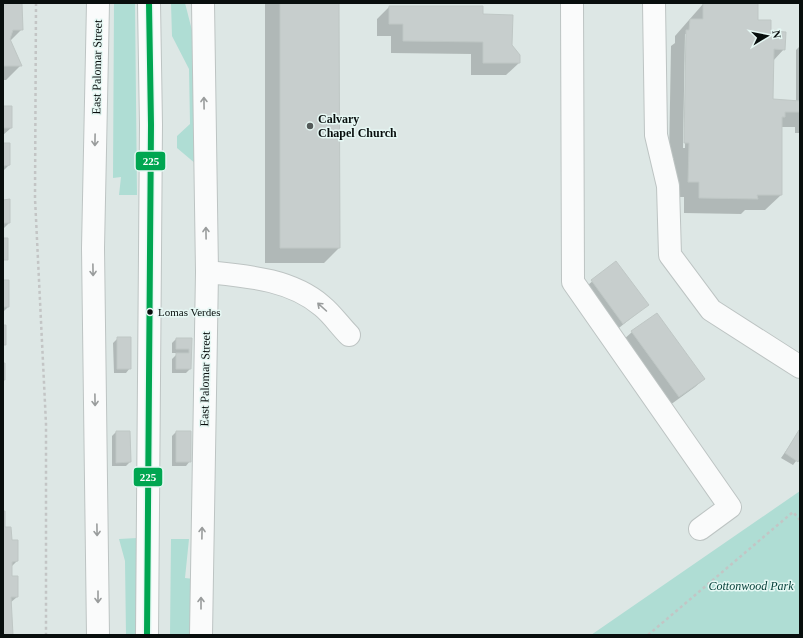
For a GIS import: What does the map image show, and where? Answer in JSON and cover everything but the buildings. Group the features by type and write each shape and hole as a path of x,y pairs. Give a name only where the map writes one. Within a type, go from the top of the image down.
{"main road":[{"name":"East Palomar Street","path":"98,3 93,248 98,635"},
{"path":"147,635 151,125 150,3"},
{"name":"East Palomar Street","path":"201,635 207,272 203,3"},
{"path":"572,3 573,282 730,507 700,529"},
{"path":"654,3 656,135 668,186 670,254 711,310 800,366"},
{"path":"207,272 251,277 298,289 322,306 349,335"}],"path":[{"path":"36,3 35,198 46,424 46,635"},
{"path":"648,635 793,512 800,520"}],"green space":[{"path":"114,3 135,3 137,195 119,195 121,177 113,178"},
{"path":"171,3 185,3 197,50 196,164 177,148 177,136 190,124 189,69 172,36"},
{"name":"Cottonwood Park","path":"800,491 800,635 591,635"},
{"path":"137,538 136,635 126,635 125,561 119,539"},
{"path":"171,539 189,539 185,578 194,579 193,635 170,635"}],"transit line":[{"name":"225","path":"147,635 151,125 149,3"}],"place":[{"name":"Calvary Chapel Church","path":"310,126"},
{"name":"Lomas Verdes","path":"150,312"}]}
